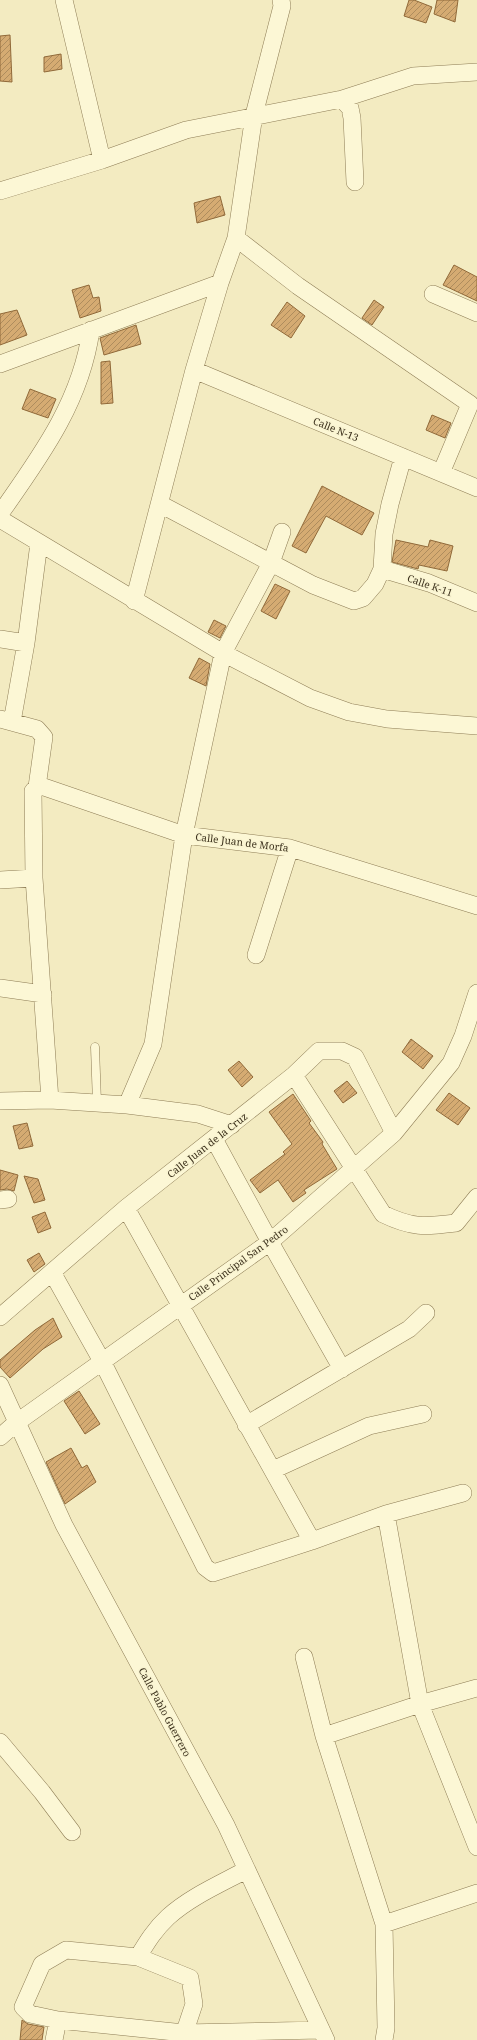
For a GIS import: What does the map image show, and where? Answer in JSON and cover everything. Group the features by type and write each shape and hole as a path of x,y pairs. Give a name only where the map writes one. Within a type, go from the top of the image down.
{"street":[{"path":"64,0 102,160"},
{"path":"134,601 194,370 220,283 236,238 254,115 282,6 281,0"},
{"path":"0,191 102,160 186,130 254,115 342,99 413,76 477,72"},
{"path":"342,99 350,108 352,118 355,182"},
{"path":"236,238 298,286 470,404 441,473"},
{"path":"0,364 220,283"},
{"path":"433,294 477,313"},
{"path":"0,514 47,447 68,409 82,373 91,330"},
{"name":"Calle N-13","path":"194,370 477,488"},
{"path":"160,504 313,585 354,601 363,598 375,584 382,570 384,534 390,504 403,457"},
{"path":"0,519 134,601 223,652 310,698 349,712 387,719 477,726"},
{"path":"127,1105 153,1044 184,835 223,652 272,563 282,532"},
{"path":"39,543 26,644 6,721 37,729 44,737 35,789 34,878 50,1100"},
{"name":"Calle K-11","path":"382,570 430,583 477,603"},
{"path":"0,639 26,644"},
{"name":"Calle Juan de Morfa","path":"35,789 44,786 184,835 290,848 477,906"},
{"path":"256,955 290,848"},
{"path":"0,880 34,878"},
{"path":"0,988 43,994"},
{"name":"Calle Principal San Pedro","path":"0,1437 16,1423 103,1363 270,1242 354,1170 394,1133 451,1063 463,1036 477,993"},
{"name":"Calle Juan de la Cruz","path":"0,1317 126,1208 294,1075 319,1051 342,1051 355,1057 394,1133"},
{"path":"294,1075 383,1214 404,1224 427,1227 456,1223 477,1197"},
{"path":"0,1100 50,1100 127,1105 198,1114 232,1125"},
{"path":"214,1139 342,1369"},
{"path":"126,1208 246,1424 274,1470 312,1541"},
{"path":"52,1272 103,1363 205,1567 213,1573 312,1541 386,1514 463,1493"},
{"path":"246,1424 409,1329 426,1314"},
{"name":"Calle Pablo Guerrero","path":"0,1385 16,1423 64,1525 222,1818 323,2035"},
{"path":"274,1470 369,1426 423,1414"},
{"path":"386,1514 420,1704 477,1846"},
{"path":"304,1657 324,1736 384,1924 386,2028 384,2040"},
{"path":"324,1736 420,1704 477,1688"},
{"path":"0,1742 42,1792 72,1832"},
{"path":"138,1957 152,1935 168,1917 197,1897 246,1870"},
{"path":"384,1924 477,1893"},
{"path":"183,2036 194,2004 190,1978 138,1957 66,1950 42,1964 23,2007 30,2014 58,2020 183,2036 323,2035"},
{"path":"54,2040 58,2020"}],"lane":[{"path":"95,1047 97,1103"}],"building":[{"path":"409,0 414,0 432,7 426,23 404,16"},
{"path":"437,0 458,0 455,22 434,14"},
{"path":"10,35 12,82 0,81 0,36"},
{"path":"61,54 62,69 44,72 44,57"},
{"path":"220,196 225,215 197,223 194,203"},
{"path":"454,265 477,277 477,301 443,285"},
{"path":"89,285 93,298 99,297 101,311 80,318 72,290"},
{"path":"374,300 384,307 372,325 362,318"},
{"path":"287,302 305,316 291,338 271,325"},
{"path":"17,310 27,335 0,345 0,314"},
{"path":"136,325 141,344 104,355 100,338"},
{"path":"110,361 113,403 101,404 101,362"},
{"path":"30,389 56,399 48,418 22,409"},
{"path":"432,415 451,423 445,438 426,430"},
{"path":"322,486 374,513 362,535 326,516 306,553 292,546"},
{"path":"396,540 428,547 430,540 453,546 447,571 419,565 418,569 392,562"},
{"path":"275,584 290,591 276,619 261,611"},
{"path":"214,620 226,626 220,638 208,632"},
{"path":"199,658 210,664 206,686 189,678"},
{"path":"411,1039 433,1056 423,1069 402,1052"},
{"path":"239,1061 253,1077 242,1087 228,1070"},
{"path":"347,1081 357,1093 343,1103 334,1091"},
{"path":"449,1093 470,1108 458,1125 436,1110"},
{"path":"293,1094 311,1121 309,1123 323,1142 322,1144 337,1169 304,1190 306,1193 293,1202 278,1180 260,1193 250,1180 285,1154 283,1152 292,1144 269,1112"},
{"path":"27,1123 33,1146 19,1149 13,1126"},
{"path":"0,1170 18,1175 14,1191 7,1189 0,1190"},
{"path":"24,1176 38,1179 45,1200 34,1203"},
{"path":"45,1212 51,1228 38,1233 32,1217"},
{"path":"39,1253 45,1264 34,1272 27,1260"},
{"path":"53,1318 62,1337 43,1349 10,1378 0,1367 0,1360 35,1330"},
{"path":"79,1391 100,1424 85,1434 64,1401"},
{"path":"71,1448 82,1468 87,1465 96,1482 65,1504 46,1462"},
{"path":"22,2020 28,2024 44,2027 42,2040 20,2040"}]}
